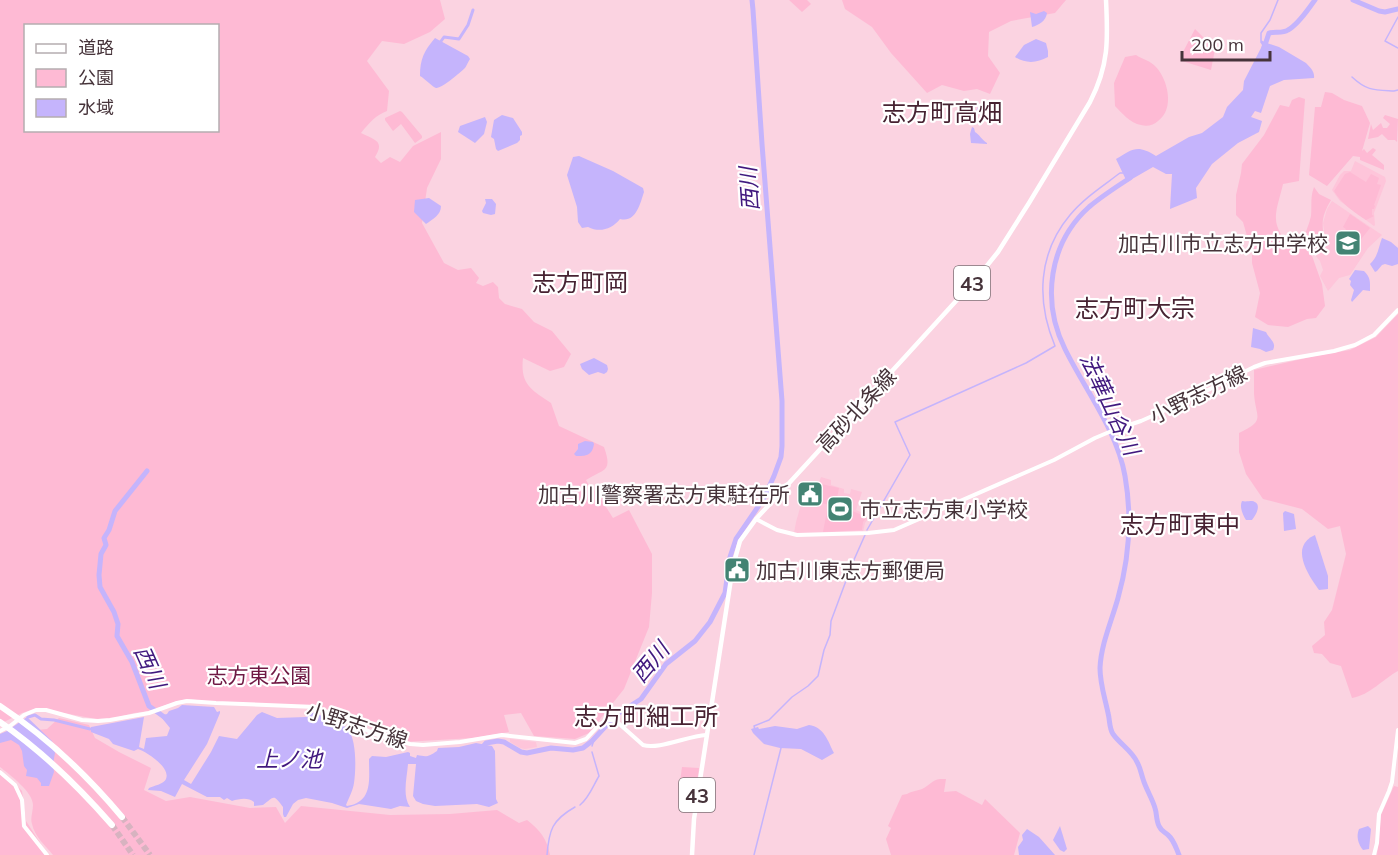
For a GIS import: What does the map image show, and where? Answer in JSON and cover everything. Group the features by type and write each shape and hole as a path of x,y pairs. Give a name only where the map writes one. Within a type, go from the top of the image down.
{"highway":[{"path":"0,706 67,757 122,816"},
{"path":"1,723 30,743 58,768 112,825"}],"main road":[{"name":"高砂北条線","path":"692,855 692,830 706,735 736,554 744,535 756,519 977,278 1004,243 1090,102 1097,86 1102,74 1107,46 1106,0"},
{"name":"小野志方線","path":"756,519 777,530 793,534 866,533 894,530 1054,460 1114,430 1159,413 1254,367 1355,345 1374,335 1398,310"},
{"name":"小野志方線","path":"0,731 36,710 46,710 82,720 98,721 149,713 187,701 316,707 375,734 410,744 423,745 502,735 575,743 586,739 600,724 612,720 647,746 706,735"},
{"path":"1374,855 1379,814 1392,782 1398,730"},
{"path":"0,772 15,785 22,800 24,826 47,855"}],"shaded area":[{"name":"加古川市立志方中学校","path":"1355,161 1385,177 1386,181 1374,213 1374,226 1340,201 1332,190 1344,171 1351,171"},
{"name":"加古川市立志方中学校","path":"1332,201 1382,235 1368,248 1350,275 1339,278 1328,291 1320,276 1323,270 1320,261 1315,255 1325,237 1323,223"},
{"name":"市立志方東小学校","path":"821,477 831,480 831,485 844,489 844,493 850,494 851,489 862,492 856,510 870,516 863,532 794,533 804,494 811,497 814,491 806,488 807,485 817,488"},
{"path":"510,739 536,742 537,747 520,748 510,742"}],"green space":[{"name":"志方東公園","path":"0,0 440,0 445,19 430,32 404,44 382,41 367,61 389,91 387,111 373,120 361,133 379,144 375,157 381,163 390,157 400,162 413,146 441,132 441,159 427,188 422,223 444,263 458,270 471,268 479,278 476,283 483,286 493,282 498,287 499,298 505,304 522,309 534,322 552,331 571,354 564,367 550,371 523,358 523,374 528,385 551,403 559,426 604,447 607,466 586,480 613,518 629,510 652,554 649,627 624,689 589,733 575,739 534,736 521,713 504,715 509,732 473,738 404,742 323,707 188,699 149,711 114,718 96,719 37,708 0,724"},
{"path":"789,0 807,0 811,4 802,12"},
{"path":"842,0 1066,0 1055,13 1011,21 989,32 988,56 1000,73 990,94 977,89 964,91 942,85 927,93 891,53 872,27 845,9"},
{"path":"1195,29 1215,49 1211,70 1182,61 1183,52"},
{"path":"1136,55 1156,67 1164,79 1168,94 1167,109 1163,116 1150,125 1143,126 1133,122 1115,106 1114,83 1125,57"},
{"path":"1325,92 1362,106 1370,123 1362,151 1364,149 1367,153 1373,148 1376,150 1372,155 1384,165 1384,170 1360,160 1360,157 1353,156 1327,186 1309,175 1315,107 1321,107"},
{"path":"1299,97 1305,99 1299,181 1283,184 1276,211 1277,224 1283,238 1308,250 1301,243 1311,216 1314,187 1319,194 1331,200 1323,218 1324,237 1314,254 1311,253 1322,284 1325,306 1316,318 1307,319 1288,327 1268,325 1255,317 1260,293 1252,263 1252,247 1243,222 1236,215 1236,195 1242,164 1264,135 1280,105 1289,107 1292,100"},
{"path":"400,111 422,136 415,143 401,124 393,131 385,120"},
{"path":"1385,115 1398,119 1397,142 1388,140 1382,134 1368,139 1371,124 1373,130 1381,123 1383,128 1387,128 1390,124 1383,118"},
{"name":"加古川市立志方中学校","path":"1350,172 1366,182 1371,174 1379,178 1377,184 1381,185 1374,209 1372,209 1374,216 1366,220 1344,204 1334,191 1345,174"},
{"path":"1350,214 1370,228 1354,248 1338,241 1346,229 1343,227"},
{"path":"1398,314 1398,671 1371,690 1352,698 1341,666 1330,663 1322,654 1314,653 1312,646 1325,635 1324,622 1332,610 1346,554 1340,526 1328,529 1302,509 1263,499 1246,474 1239,452 1239,433 1253,425 1257,418 1254,370 1350,350 1376,337"},
{"name":"市立志方東小学校","path":"821,484 839,488 837,498 846,501 845,508 867,517 863,522 862,530 823,532 827,511 830,511 831,505 815,502"},
{"path":"59,718 89,725 95,738 151,768 144,790 166,801 190,797 250,808 276,807 285,823 301,806 390,815 450,814 497,810 519,823 527,820 532,824 545,840 550,855 53,855 33,829 31,819 33,805 29,795 0,767 0,742 26,731 47,729"},
{"path":"682,767 699,768 696,791 679,789"},
{"path":"0,769 22,791 26,821 48,855 0,855"},
{"path":"940,779 946,779 944,792 956,791 982,805 985,799 1020,833 1014,855 891,855 886,839 891,828 888,826 902,795 922,789"},
{"path":"1394,786 1398,787 1398,855 1377,855 1381,815"}],"water":[{"path":"1044,11 1047,13 1044,20 1032,27 1030,12 1036,14"},
{"path":"435,38 470,59 465,68 439,88 420,76 423,55"},
{"path":"1036,39 1046,43 1048,57 1032,62 1015,57 1024,45"},
{"path":"1261,41 1279,47 1306,63 1311,68 1314,78 1284,80 1270,86 1261,113 1255,111 1251,117 1262,121 1259,132 1238,143 1212,164 1196,188 1197,198 1170,209 1172,174 1166,174 1153,167 1127,182 1116,159 1135,149 1144,150 1156,156 1189,137 1202,133 1223,117 1227,107 1243,90 1244,81 1261,48"},
{"path":"978,107 995,107 996,112 991,117 982,116 976,111"},
{"path":"502,115 513,118 522,135 517,143 498,151 491,137 494,120"},
{"path":"485,117 487,122 484,134 475,143 458,132 460,126"},
{"path":"972,127 975,132 987,144 971,143"},
{"path":"579,156 643,188 641,202 634,215 620,219 606,229 582,228 578,222 577,207 567,175 573,157"},
{"path":"429,198 441,206 441,209 426,224 414,212 415,200"},
{"path":"485,199 492,199 496,204 495,214 483,213"},
{"path":"1382,238 1398,248 1398,264 1382,265 1375,272 1370,264 1377,254"},
{"path":"1355,270 1364,271 1370,280 1370,291 1363,290 1352,302 1354,290 1349,279"},
{"path":"1253,328 1266,332 1273,343 1273,350 1266,352 1251,347"},
{"path":"594,358 607,365 607,372 589,375 582,369 580,364"},
{"path":"585,441 593,442 592,451 586,455 576,456 574,454 578,449 578,444"},
{"path":"1242,501 1252,501 1257,504 1258,509 1252,520 1246,520 1241,508"},
{"path":"1285,511 1294,514 1296,529 1284,531 1283,513"},
{"path":"1315,535 1328,576 1328,589 1319,590 1303,561 1303,546"},
{"name":"上ノ池","path":"182,705 214,707 217,712 220,711 207,744 184,780 191,784 219,736 237,739 262,712 277,718 306,717 309,712 347,728 353,739 355,770 347,806 361,800 368,789 369,759 372,756 386,757 408,752 410,756 416,758 417,755 429,755 438,748 476,743 492,746 495,751 498,803 489,807 477,804 435,806 416,801 413,796 416,764 408,764 406,792 410,807 400,806 391,809 359,804 347,808 306,798 293,804 284,817 283,807 275,798 263,805 254,806 254,802 249,799 232,801 227,798 224,800 220,797 207,797 182,784 175,797 161,791 148,790 166,779 167,774 161,765 141,750 134,751 113,744 109,739 91,732 91,727 144,717 139,747 144,749 146,738 167,736 170,728 161,717"},
{"path":"27,717 52,741 55,753 54,772 49,786 41,786 37,778 26,776 27,770 19,745 11,740 0,743 0,734"},
{"path":"809,725 822,732 834,753 822,760 801,749 780,748 764,744 751,729 775,726 797,729"},
{"path":"1060,826 1067,849 1064,852 1053,840"},
{"path":"1368,826 1371,829 1369,849 1363,850 1358,840 1358,832 1359,829"},
{"path":"1027,829 1039,837 1055,855 1019,855 1018,847"}],"waterway":[{"name":"西川","path":"481,749 486,743 498,741 527,753 551,748 573,750 583,748 616,715 641,699 666,664 695,641 710,622 725,593 730,557 736,539 764,498 781,457 782,401 752,0"},
{"path":"1263,42 1261,33 1270,20 1278,0"},
{"name":"法華山谷川","path":"1264,48 1269,33 1283,32 1292,27 1315,0"},
{"name":"法華山谷川","path":"1353,0 1379,11 1398,9"},
{"path":"439,44 444,37 459,39 468,25 473,10"},
{"path":"1398,17 1385,41 1398,48"},
{"path":"1352,77 1371,89 1398,90"},
{"path":"867,530 910,455 895,422 1026,363 1055,346 1049,329 1043,295 1043,278 1051,245 1075,209 1123,173"},
{"name":"法華山谷川","path":"1130,178 1089,207 1065,238 1053,274 1053,312 1065,349 1108,426 1125,476 1129,522 1125,568 1100,668 1110,727 1113,734 1138,764 1155,808 1157,822 1172,839 1179,855"},
{"name":"西川","path":"147,471 115,511 104,538 106,545 101,554 99,575 100,587 118,624 117,636 132,662 149,706 167,719"},
{"path":"755,730 754,726 769,720 818,676 830,635 831,621 865,535"},
{"path":"28,717 35,715 41,719 90,729"},
{"name":"西川","path":"592,746 594,740"},
{"path":"754,855 781,748"},
{"path":"580,805 599,776 592,752"},
{"path":"547,855 553,826 561,816 575,807"}],"tunnel":[{"path":"122,817 150,855"},
{"path":"112,825 133,855"}],"place":[{"name":"加古川市立志方中学校","path":"1348,243"},
{"name":"加古川警察署志方東駐在所","path":"810,494"},
{"name":"市立志方東小学校","path":"840,509"},
{"name":"加古川東志方郵便局","path":"737,570"}],"district":[{"name":"志方町高畑","path":"942,112"},
{"name":"志方町岡","path":"580,282"},
{"name":"志方町大宗","path":"1135,308"},
{"name":"志方町東中","path":"1180,524"},
{"name":"志方町細工所","path":"646,716"}]}
